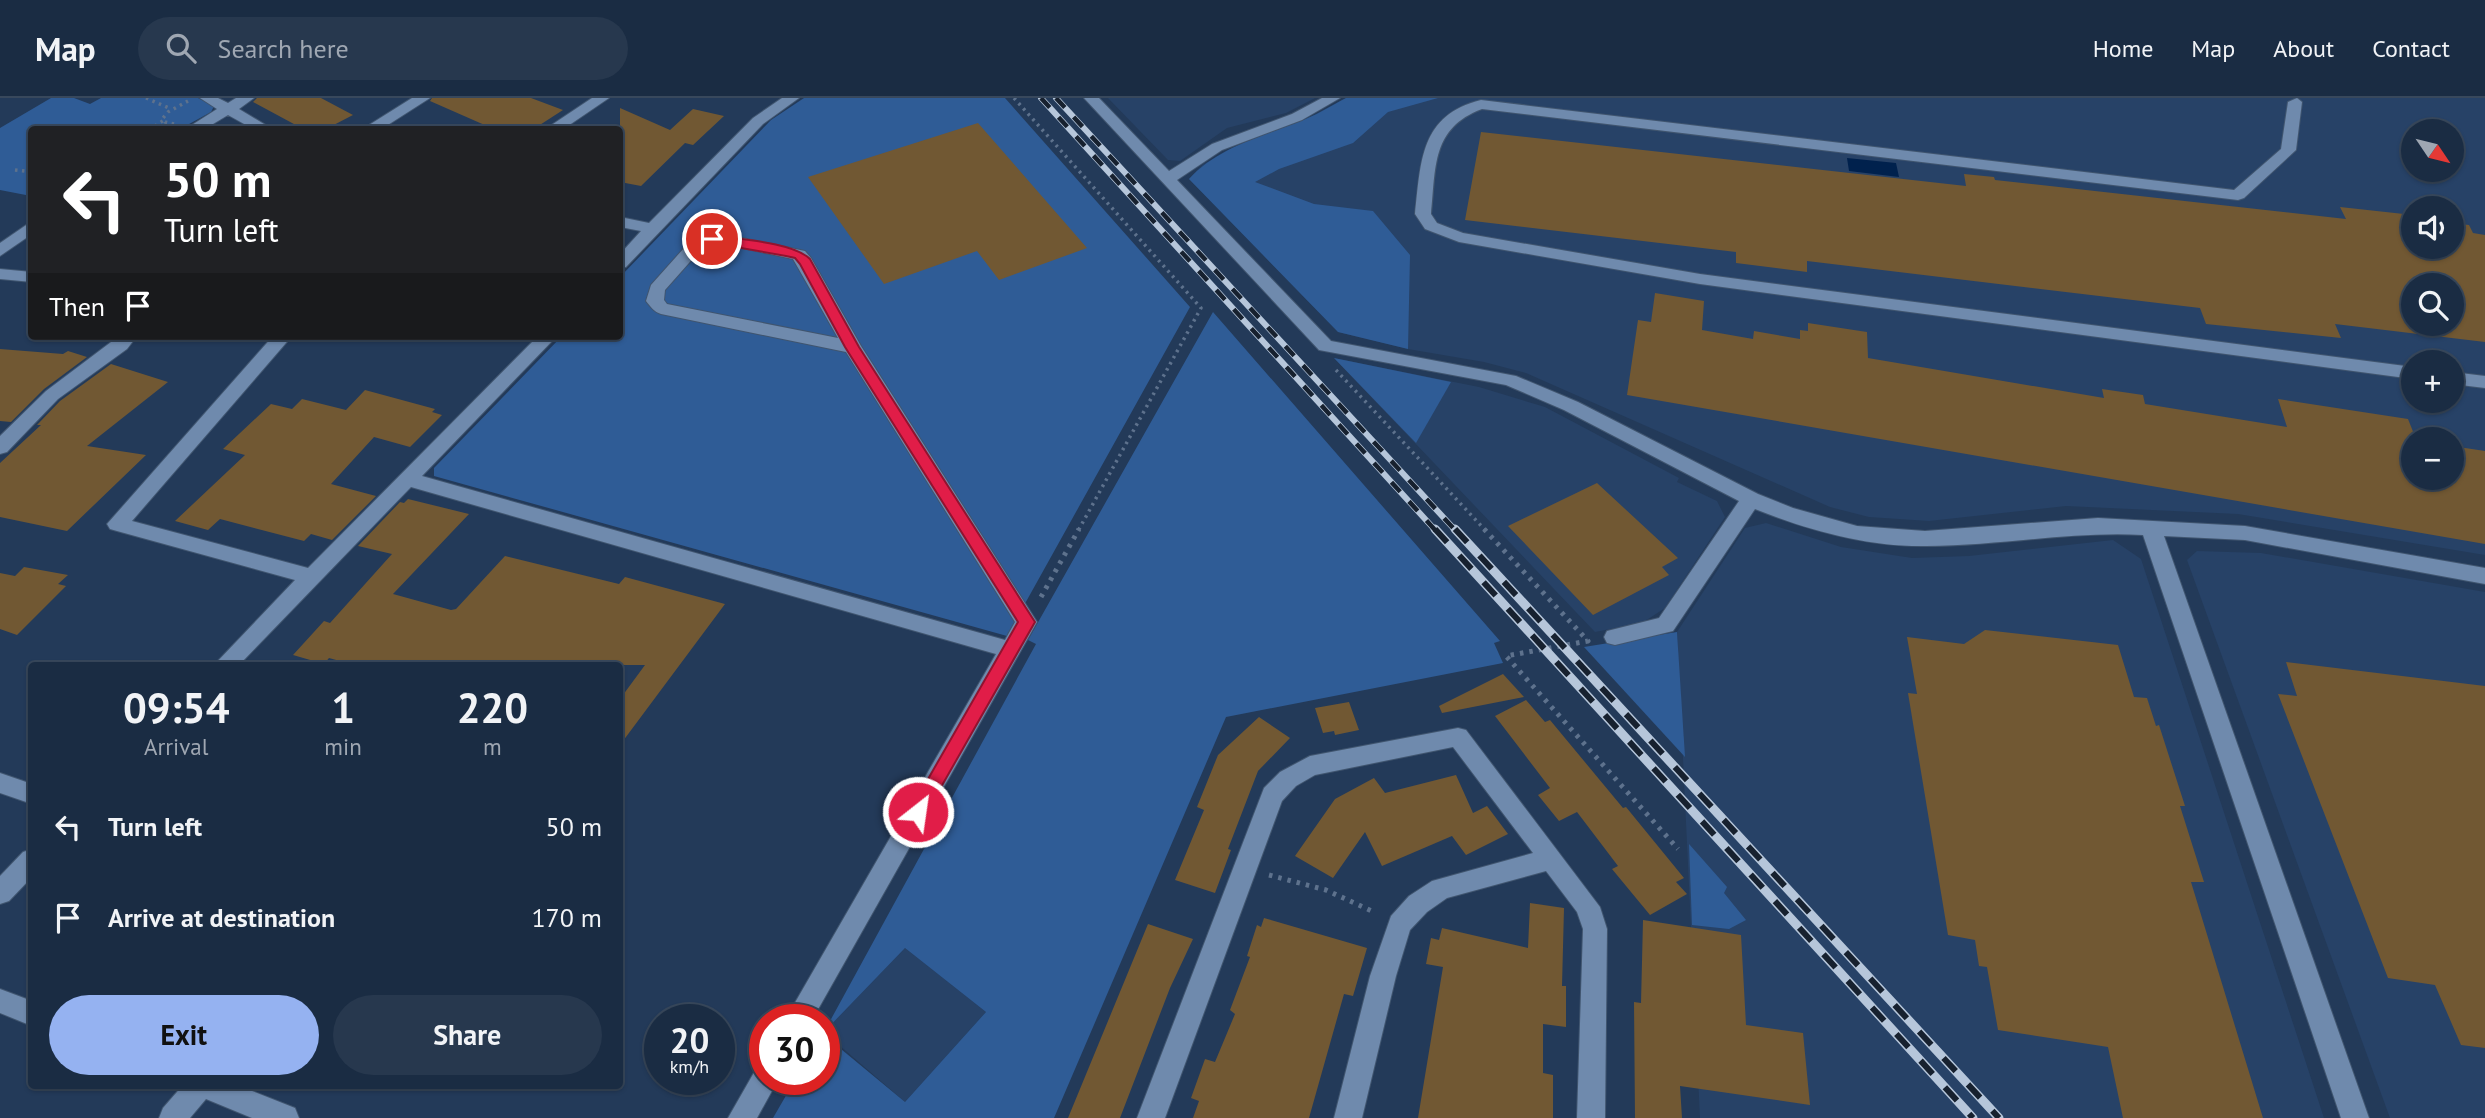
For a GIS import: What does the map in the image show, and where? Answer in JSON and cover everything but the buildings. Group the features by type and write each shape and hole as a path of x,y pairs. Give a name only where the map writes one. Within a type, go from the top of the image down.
{"street":[{"path":"207,98 260,126"},
{"path":"188,126 247,98"},
{"path":"375,126 423,98"},
{"path":"557,126 602,98"},
{"path":"623,261 758,121 792,98"},
{"path":"1091,98 1325,346 1510,380 1571,406 1751,499 1818,523 1857,533 1925,539 2098,525 2245,533 2485,576"},
{"path":"1167,179 1217,147 1297,117 1333,98"},
{"path":"2295,103 2288,150 2238,195 1481,104 1462,109 1444,121 1433,143 1423,214 1431,226 1459,237 1700,279 2401,371"},
{"path":"623,223 653,229"},
{"path":"0,251 28,229"},
{"path":"807,1004 1027,622 852,347 805,262 799,256 712,239 694,246 657,289 655,301 661,308 852,347"},
{"path":"0,274 28,277"},
{"path":"0,447 52,395 125,340"},
{"path":"280,340 117,524 312,577"},
{"path":"228,662 544,340"},
{"path":"2464,379 2485,382"},
{"path":"408,479 1011,650"},
{"path":"1615,637 1667,625 1751,499"},
{"path":"2151,528 2355,1118"},
{"path":"1151,1118 1272,795 1288,779 1310,766 1458,737 1588,907 1595,929 1591,1118"},
{"path":"0,783 28,793"},
{"path":"1348,1118 1383,976 1400,924 1418,904 1441,889 1551,859"},
{"path":"0,892 28,866"},
{"path":"0,1001 28,1012"},
{"path":"173,1118 198,1089"},
{"path":"225,1089 248,1093 285,1118"},
{"path":"742,1118 755,1095"}],"path":[{"path":"146,98 172,109"},
{"path":"155,126 164,120 172,109 198,98"},
{"path":"1014,98 1201,308 1027,622"},
{"path":"164,120 183,126"},
{"path":"15,170 28,172"},
{"path":"1325,346 1324,357 1588,641 1506,656 1678,849"},
{"path":"1244,869 1326,890 1400,924"}],"shaded area":[{"path":"51,98 74,98 90,104 101,98 198,98 214,106 211,112 185,126 28,126 28,195 0,190 0,128"},
{"path":"804,98 1005,98 1190,307 1007,636 434,476 434,468 558,340 623,340 623,274 771,120"},
{"path":"1108,98 1315,98 1286,113 1227,128 1180,161 1168,160"},
{"path":"1346,98 2485,98 2485,555 2238,514 2066,506 1929,521 1869,517 1830,507 1526,373 1338,332 1189,179 1202,165 1245,142 1302,121"},
{"path":"1346,98 1438,98 1388,112 1353,143 1279,169 1255,182 1314,204 1373,211 1410,255 1408,349 1338,332 1189,179 1200,168 1226,151 1311,117"},
{"path":"1847,158 1896,163 1899,177 1849,171"},
{"path":"1213,312 1500,641 1494,643 1503,663 1226,717 1054,1118 773,1118 786,1095 840,1095 840,1048 905,1102 986,1012 905,948 840,1015 839,1004 1036,644 1028,640"},
{"path":"1334,358 1479,387 1545,407 1679,478 1677,482 1717,501 1725,517 1665,608 1642,623 1595,632"},
{"path":"1334,358 1451,382 1416,443"},
{"path":"1766,523 1841,547 1912,558 1969,556 2113,540 2141,559 2324,1118 1700,1118 1677,632 1745,528"},
{"path":"2197,551 2261,553 2485,592 2485,1118 2390,1118 2187,560"},
{"path":"1677,632 1685,757 1584,647"},
{"path":"1689,844 1727,887 1724,893 1746,920 1729,929 1692,925"},
{"path":"905,948 986,1012 905,1102 840,1046 840,1015"}],"railway":[{"path":"1041,98 1436,531"},
{"path":"1056,98 1456,531"},
{"path":"1435,529 1973,1118"},
{"path":"1455,529 1999,1118"}],"route":[{"path":"712,239 788,252 799,256 805,262 852,347 1027,622 918,812"}]}
